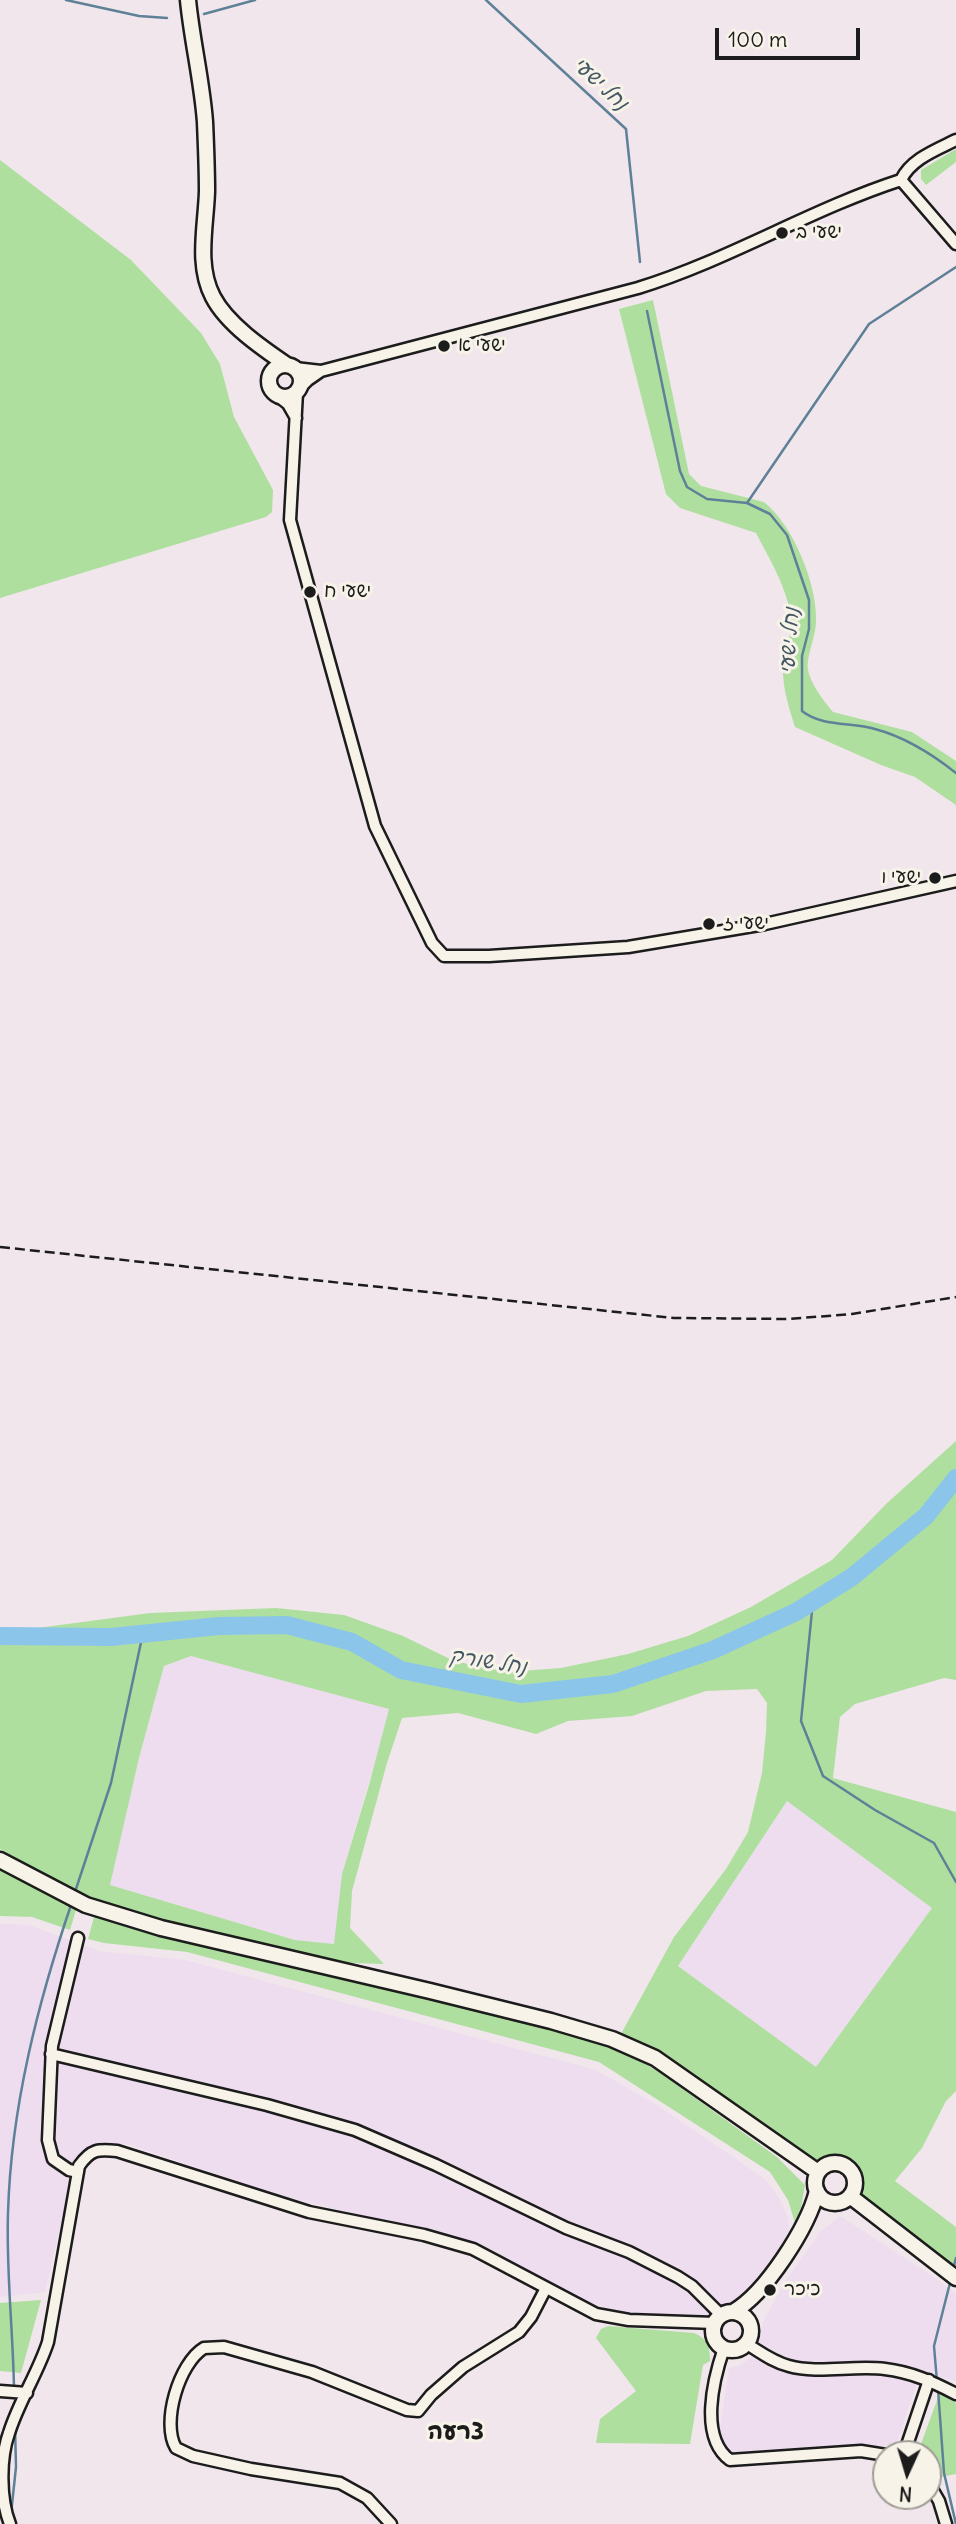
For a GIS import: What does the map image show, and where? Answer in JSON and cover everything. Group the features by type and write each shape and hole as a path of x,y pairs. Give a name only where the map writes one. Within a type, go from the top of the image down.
{"main road":[{"path":"188,2 199,64 206,135 207,194 203,256 207,283 222,310 262,348 291,366 301,378 299,390 288,397 278,396 270,387 268,361 262,348"},
{"path":"270,376 276,368 291,366"},
{"path":"0,1860 86,1905 161,1928 430,1991 612,2039 655,2058 818,2172"},
{"path":"757,2291 750,2323 751,2335 747,2344 739,2349 724,2348 716,2340 713,2329 723,2317 757,2291 803,2230 836,2203 850,2196 855,2183 850,2171 839,2164 827,2164 818,2172 814,2183 822,2198 836,2203"},
{"path":"803,2230 817,2191"},
{"path":"850,2196 956,2278"},
{"path":"723,2317 745,2316 750,2323"}],"street":[{"path":"956,139 915,162 906,170 901,180 656,282 321,371 299,390 290,520 375,826 432,943 444,956 489,956 628,947 765,924 956,881"},
{"path":"901,180 956,244"},
{"path":"291,366 321,371"},
{"path":"278,396 288,404 296,418"},
{"path":"78,1938 51,2054 48,2140 49,2151 60,2165 78,2172"},
{"path":"51,2054 267,2105 355,2130 436,2165 566,2228 629,2252 692,2286 723,2317"},
{"path":"9,2524 3,2502 2,2483 6,2444 48,2342 78,2172 87,2155 95,2150 117,2151 309,2212 424,2235 473,2249 581,2308 609,2318 723,2317"},
{"path":"391,2524 358,2490 340,2483 251,2469 193,2456 176,2448 170,2434 171,2414 188,2364 204,2348 224,2347 329,2378 407,2410 418,2411 431,2395 463,2367 519,2332 531,2317 546,2288"},
{"path":"747,2344 769,2358 791,2367 876,2368 914,2375 956,2394"},
{"path":"724,2348 710,2424 718,2445 730,2460 860,2451 872,2453"},
{"path":"909,2440 929,2381"},
{"path":"0,2391 27,2393"}],"shaded area":[{"path":"191,1656 390,1709 342,1874 335,1944 295,1940 110,1885 139,1758 164,1666"},
{"path":"788,1800 933,1907 816,2068 678,1966"},
{"path":"0,1924 29,1925 99,1951 185,1960 596,2070 657,2105 765,2179 781,2201 788,2218 789,2230 782,2247 739,2299 706,2316 659,2316 616,2311 581,2299 481,2247 447,2235 285,2197 127,2144 98,2142 75,2160 45,2292 0,2297"},
{"path":"840,2216 956,2294 956,2381 921,2371 898,2440 872,2440 872,2446 733,2453 719,2434 729,2368 739,2366 752,2356 765,2318 787,2279 820,2232"}],"green space":[{"path":"956,149 956,162 926,185 921,179 921,170"},
{"path":"0,160 131,260 201,333 220,364 234,417 273,490 272,512 266,517 0,598"},
{"path":"653,300 689,474 701,486 764,502 785,525 802,557 816,608 808,665 815,687 833,712 912,732 956,761 956,805 915,777 795,727 783,675 791,629 789,608 778,575 756,533 680,508 666,494 619,309"},
{"path":"956,1441 956,1680 944,1678 855,1704 840,1717 833,1778 956,1812 956,2091 946,2101 922,2148 895,2181 956,2227 956,2266 871,2210 852,2188 848,2174 808,2160 701,2085 651,2046 621,2034 674,1937 726,1869 748,1832 762,1773 766,1732 767,1703 757,1689 706,1691 632,1716 568,1721 536,1734 458,1713 402,1718 352,1891 350,1928 384,1964 323,1962 223,1939 88,1899 0,1849 0,1633 150,1613 276,1608 344,1615 403,1636 454,1661 507,1672 561,1668 628,1654 688,1636 751,1607 832,1560 886,1504","holes":["191,1656 389,1709 342,1874 334,1944 295,1940 110,1885 139,1758 164,1666","787,1801 932,1908 816,2067 678,1966"]},
{"path":"0,1868 76,1910 70,1930 32,1917 0,1916"},
{"path":"94,1917 146,1932 587,2038 628,2054 659,2072 777,2157 805,2185 795,2223 788,2200 770,2172 599,2062 187,1952 88,1939"},
{"path":"41,2300 21,2373 0,2371 0,2303"},
{"path":"608,2326 694,2333 705,2341 709,2348 710,2361 703,2365 690,2444 596,2443 600,2419 636,2391 596,2338 601,2329"},
{"path":"940,2392 956,2403 956,2474 942,2477 942,2440 922,2440"}],"waterway":[{"path":"66,0 139,16 167,18"},
{"path":"204,14 255,0"},
{"name":"נחל ישעי","path":"486,0 626,129 640,262"},
{"path":"747,503 869,324 956,267"},
{"name":"נחל ישעי","path":"647,311 680,471 687,487 707,499 747,503 770,514 787,535 809,600 809,629 802,656 802,711 819,720 886,732 928,753 956,773"},
{"name":"נחל שורק","path":"0,1636 111,1637 219,1626 287,1625 352,1642 401,1670 521,1694 613,1684 713,1650 796,1612 852,1577 926,1516 956,1478"},
{"path":"813,1601 801,1721 823,1776 875,1810 934,1843 956,1882"},
{"path":"75,1892 111,1783 143,1633"},
{"path":"14,2388 8,2235 14,2134 28,2055 72,1902"},
{"path":"953,2269 956,2258"},
{"path":"937,2382 934,2346 951,2279"},
{"path":"938,2389 944,2473 956,2524"},
{"path":"11,2514 16,2467 15,2426"}],"railway":[{"path":"0,1247 674,1318 788,1319 852,1314 956,1297"}],"place":[{"name":"ישעי ב","path":"782,233"},
{"name":"ישעי א","path":"444,346"},
{"name":"ישעי ח","path":"310,592"},
{"name":"ישעי ו","path":"935,878"},
{"name":"ישעי ז","path":"709,924"},
{"name":"כיכר","path":"770,2290"}],"district":[{"name":"צרעה","path":"456,2432"}]}
